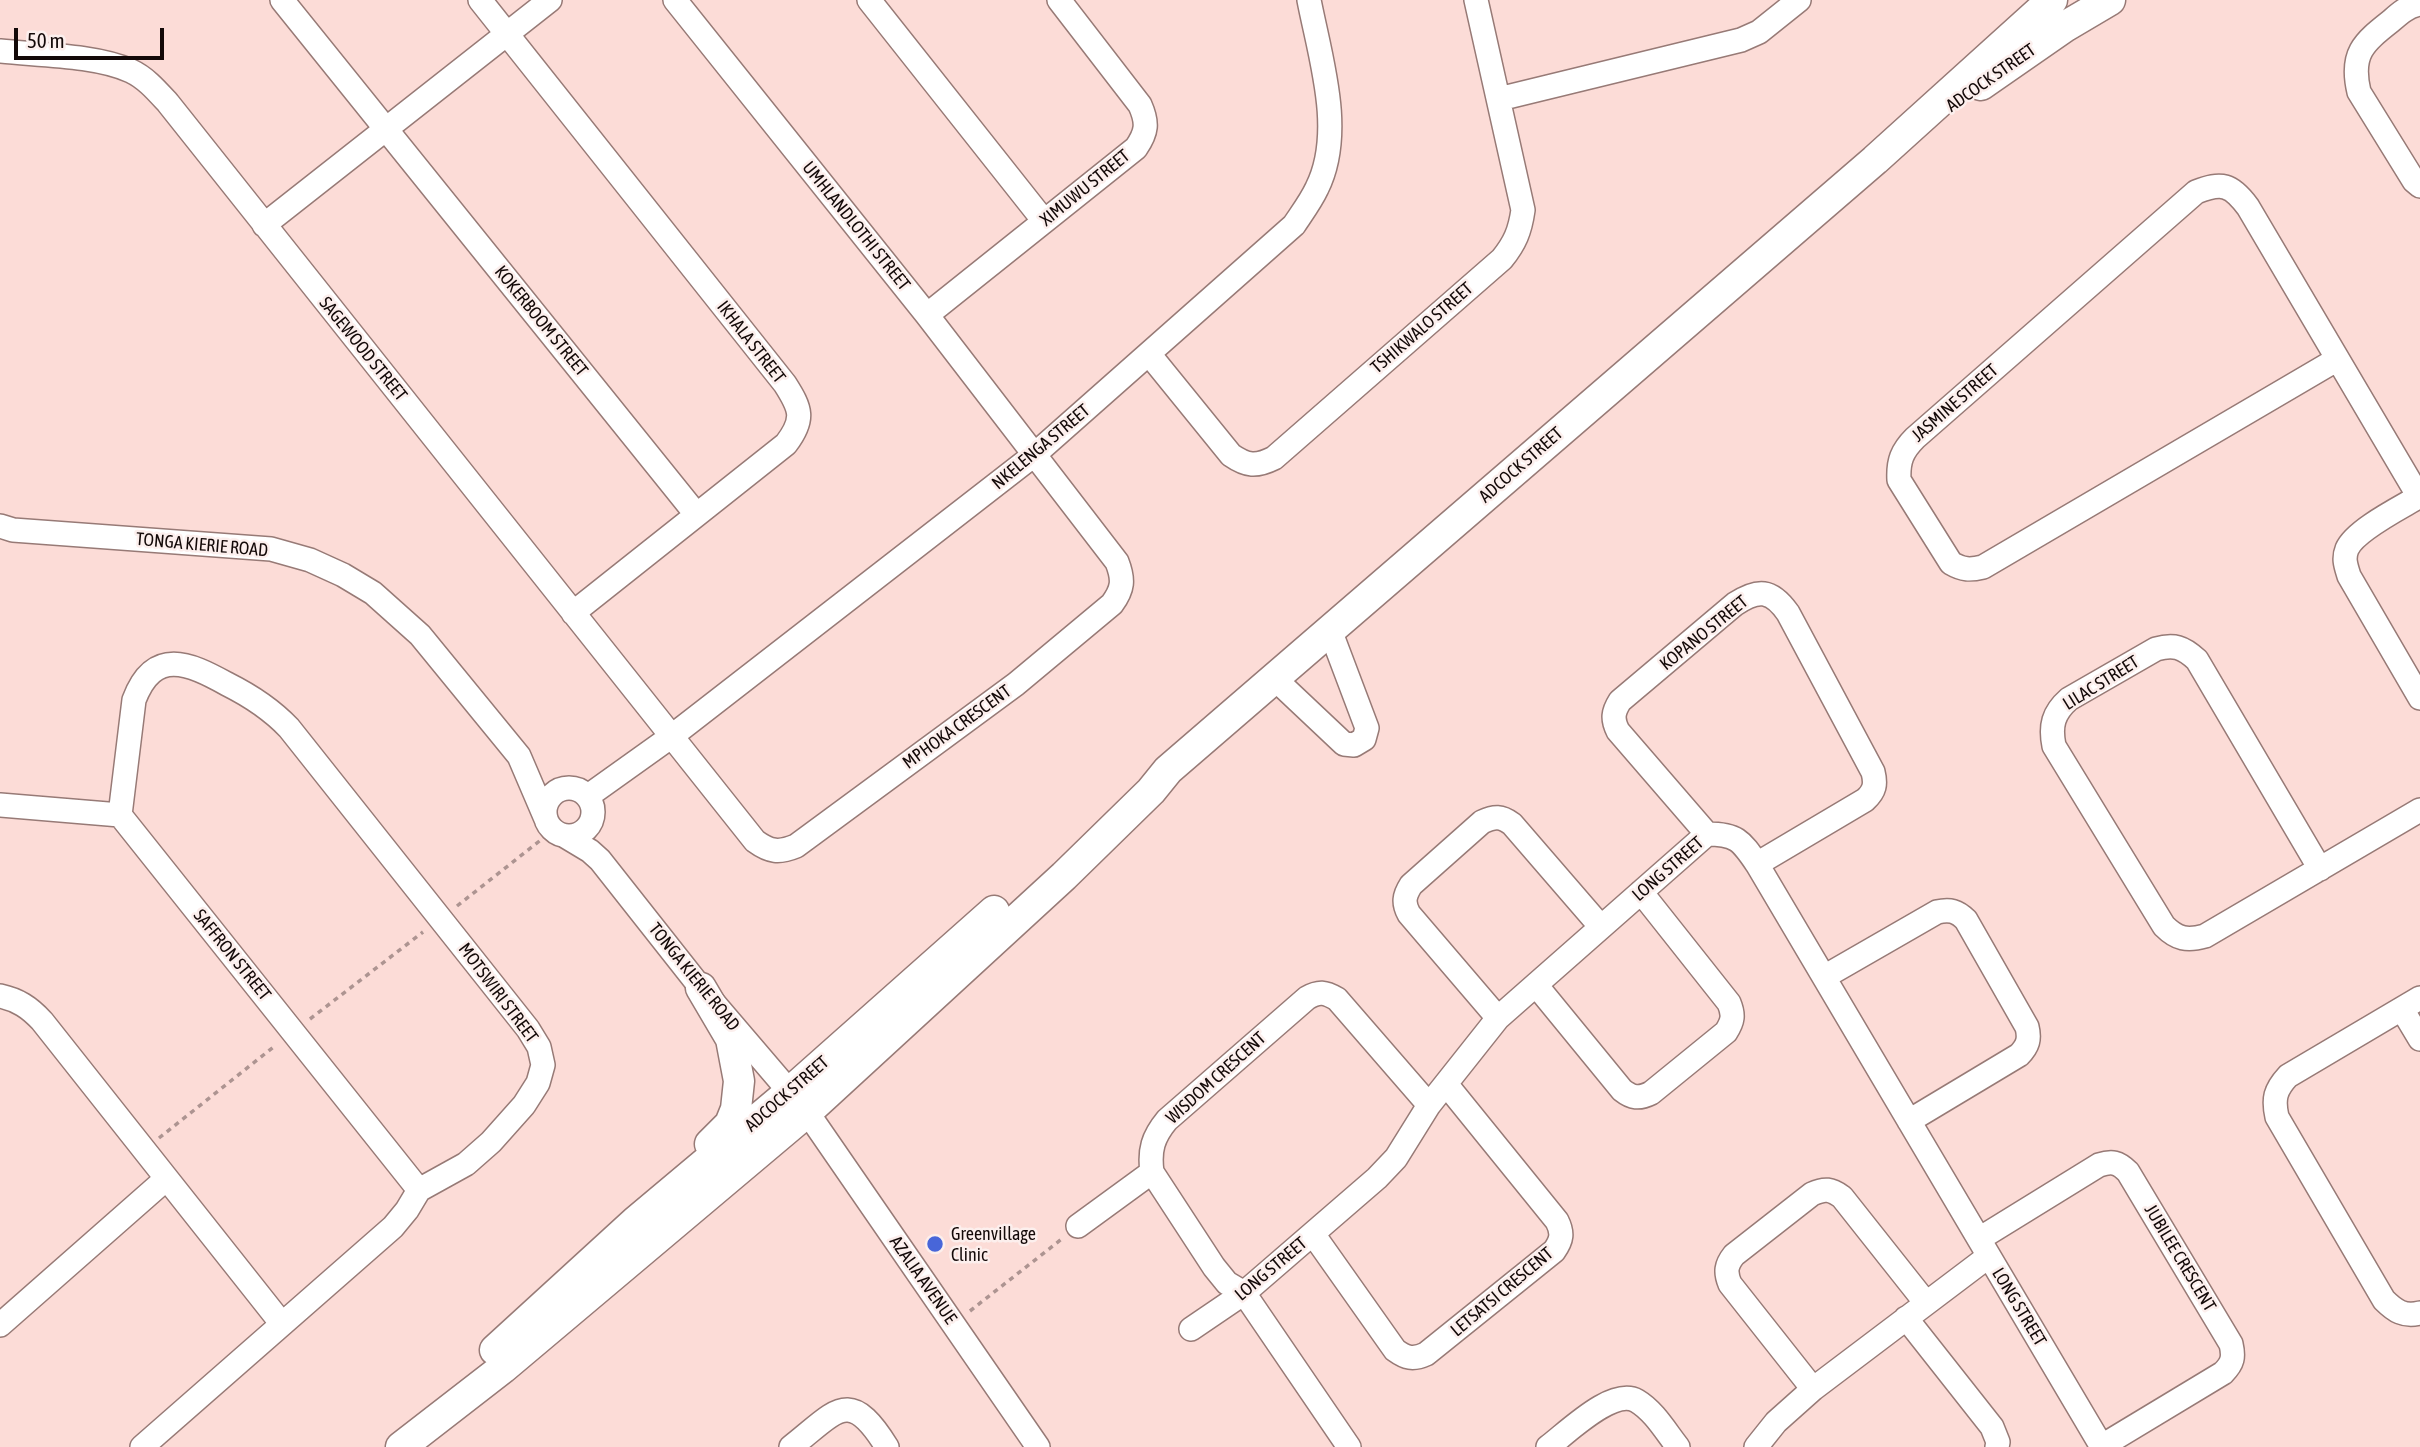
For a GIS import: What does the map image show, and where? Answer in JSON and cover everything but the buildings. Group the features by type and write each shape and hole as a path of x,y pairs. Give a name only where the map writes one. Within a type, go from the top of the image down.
{"main road":[{"name":"ADCOCK STREET","path":"410,1439 503,1368 799,1102 1064,876 1151,791 1168,769 1875,160 2052,0"},
{"name":"ADCOCK STREET","path":"1875,160 2055,34 2110,0"},
{"path":"635,1222 665,1186 730,1124 736,1109 739,1081 731,1039 701,988"},
{"name":"ADCOCK STREET","path":"410,1439 462,1382 635,1222 799,1102"}],"street":[{"name":"KOKERBOOM STREET","path":"282,0 696,514"},
{"name":"IKHALA STREET","path":"480,0 785,384 797,404 800,420 797,430 786,444 573,613"},
{"path":"264,225 550,0"},
{"name":"UMHLANDLOTHI STREET","path":"675,0 927,315 1034,455"},
{"path":"869,0 1044,221"},
{"name":"XIMUWU STREET","path":"927,315 1136,148 1145,135 1147,120 1140,105 1059,0"},
{"name":"NKELENGA STREET","path":"583,793 672,736 1034,455 1294,225 1318,186 1327,154 1329,105 1309,0"},
{"name":"TSHIKWALO STREET","path":"1149,354 1231,454 1244,464 1260,465 1274,458 1502,259 1515,243 1523,210 1476,0"},
{"path":"1499,99 1741,40 1759,32 1798,0"},
{"path":"2420,4 2405,10 2367,40 2356,63 2355,76 2359,92 2414,181 2420,186"},
{"name":"SAGEWOOD STREET","path":"0,51 112,64 132,71 150,83 672,736"},
{"name":"JASMINE STREET","path":"2336,360 1983,567 1970,570 1951,564 1899,480 1898,466 1901,455 1910,443 2196,192 2213,186 2225,187 2238,193 2248,207 2419,497"},
{"name":"MPHOKA CRESCENT","path":"672,736 755,841 767,850 782,852 796,846 1016,684 1112,604 1121,592 1123,577 1117,562 1034,455"},
{"path":"2419,497 2358,535 2348,546 2344,561 2348,576 2420,698"},
{"name":"TONGA KIERIE ROAD","path":"4,529 271,549 343,575 373,593 420,635 519,756 555,828 600,860 701,988 799,1102"},
{"name":"KOPANO STREET","path":"1707,834 1618,731 1614,722 1614,710 1620,701 1735,604 1749,595 1766,594 1779,601 1788,613 1874,772 1876,782 1873,792 1865,800 1757,863"},
{"path":"1274,678 1344,744 1354,745 1364,739 1367,729 1331,629"},
{"name":"LILAC STREET","path":"2320,869 2197,660 2186,649 2171,645 2156,649 2069,699 2059,709 2051,732 2054,746 2164,926 2175,937 2190,940 2205,936 2320,869 2420,810"},
{"name":"MOTSWIRI STREET","path":"120,815 134,700 141,682 152,670 167,664 183,663 198,668 256,699 282,720 528,1029 539,1047 543,1065 538,1083 524,1105 491,1142 466,1164 419,1190 393,1227 142,1447"},
{"name":"TONGA KIERIE ROAD","path":"519,756 537,769 583,793"},
{"path":"564,788 583,793 593,807 592,820 584,831 579,834 555,828 546,805 552,794 564,788"},
{"path":"0,805 120,815"},
{"name":"SAFFRON STREET","path":"120,815 419,1190"},
{"path":"1498,1018 1404,905 1405,894 1411,885 1482,822 1492,817 1503,817 1512,824 1601,927"},
{"name":"TONGA KIERIE ROAD","path":"592,820 600,860"},
{"name":"LONG STREET","path":"1191,1329 1244,1293 1377,1178 1396,1158 1429,1105 1498,1018 1707,834 1728,834 1744,844 1757,863 2102,1446"},
{"path":"1536,985 1622,1090 1630,1096 1642,1098 1651,1093 1726,1032 1732,1023 1733,1013 1729,1003 1641,892"},
{"path":"1824,977 1937,912 1958,912 1966,920 2026,1027 2029,1037 2026,1048 2019,1055 1909,1121"},
{"name":"WISDOM CRESCENT","path":"1152,1172 1150,1154 1156,1135 1167,1120 1316,993 1327,993 1337,999 1429,1105"},
{"path":"0,996 15,999 42,1021 282,1324"},
{"path":"2420,1039 2411,1003 2288,1076 2277,1087 2273,1102 2277,1117 2384,1300 2395,1311 2411,1315 2420,1313"},
{"name":"LETSATSI CRESCENT","path":"1312,1234 1395,1350 1404,1357 1415,1359 1426,1354 1554,1251 1560,1242 1562,1231 1557,1221 1446,1084"},
{"name":"AZALIA AVENUE","path":"799,1102 1038,1447"},
{"name":"JUBILEE CRESCENT","path":"1984,1247 2099,1165 2110,1161 2120,1164 2128,1172 2231,1344 2234,1355 2231,1365 2223,1373 2102,1446"},
{"path":"1078,1226 1152,1172 1214,1267 1227,1283 1244,1293 1349,1447"},
{"path":"0,1325 166,1179"},
{"path":"1813,1389 1730,1284 1726,1274 1728,1263 1734,1255 1812,1194 1822,1189 1833,1191 1842,1197 1926,1303"},
{"path":"1756,1447 1776,1422 1813,1389 1926,1303 1984,1247"},
{"path":"1906,1318 1992,1427 1998,1442 1997,1447"},
{"path":"1548,1447 1605,1403 1619,1398 1635,1399 1647,1409 1678,1447"},
{"path":"791,1447 834,1414 846,1409 858,1411 871,1422 887,1447"}],"path":[{"path":"144,1151 555,828"},
{"path":"953,1324 1078,1226"}],"place":[{"name":"Greenvillage Clinic","path":"935,1244"}]}
